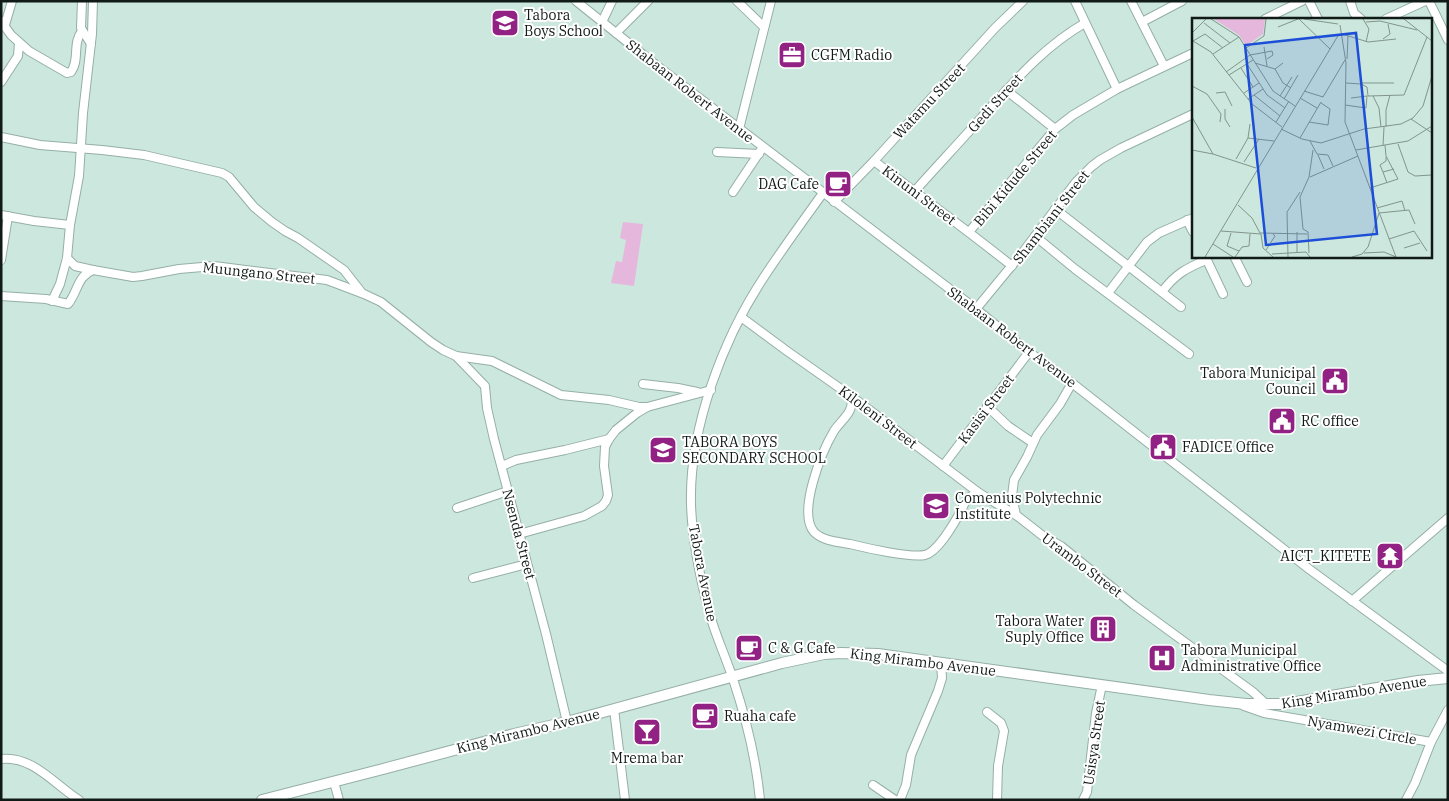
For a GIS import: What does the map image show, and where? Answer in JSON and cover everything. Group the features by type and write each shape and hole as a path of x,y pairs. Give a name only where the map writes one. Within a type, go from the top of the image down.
{"main road":[{"name":"King Mirambo Avenue","path":"262,800 514,734 567,722 782,663 824,654 878,654 1235,703 1285,704 1418,681 1448,678"}],"street":[{"path":"12,1 3,23 29,52 69,73 75,67 78,37 82,32"},
{"path":"82,1 80,24 82,32 91,44"},
{"path":"52,300 60,284 67,258 70,225 79,176 93,1"},
{"name":"Shabaan Robert Avenue","path":"576,1 740,129 761,150 834,202 976,309 1352,601 1448,671"},
{"path":"602,22 612,1"},
{"path":"616,33 648,1"},
{"path":"737,1 764,27"},
{"path":"740,129 771,1"},
{"name":"Watamu Street","path":"834,202 874,161 995,28 1024,1"},
{"path":"1075,1 1118,89"},
{"path":"1131,1 1164,66"},
{"path":"1142,22 1182,1"},
{"path":"1267,18 1302,1"},
{"path":"1309,1 1318,18"},
{"path":"1350,1 1354,13 1359,18"},
{"path":"1388,18 1425,1"},
{"path":"1429,1 1448,40"},
{"name":"Gedi Street","path":"914,192 1006,90 1046,51 1085,23"},
{"path":"1,82 18,56 19,43"},
{"path":"18,56 29,52"},
{"name":"Bibi Kidude Street","path":"969,232 1055,128 1118,89 1192,53"},
{"path":"1006,90 1055,128"},
{"name":"Shambiani Street","path":"976,309 1012,266 1079,178 1100,160 1121,148 1192,114"},
{"name":"Muungano Street","path":"1,137 40,145 144,155 222,173 229,177 254,207 272,222 344,270 364,294"},
{"path":"717,152 761,150"},
{"path":"733,192 761,150"},
{"name":"Kinuni Street","path":"874,161 1012,266"},
{"name":"Tabora Avenue","path":"760,800 752,744 732,677 708,609 696,554 692,520 692,467 698,432 711,390 725,353 742,317 764,277 823,194"},
{"path":"1055,210 1181,307"},
{"path":"1,260 5,216 70,225"},
{"path":"1108,293 1150,239 1190,219"},
{"path":"1035,236 1190,354"},
{"name":"Muungano Street","path":"67,258 75,266 133,277 179,269 214,266 320,279 339,284 386,305 443,350 456,356 492,361 561,395 609,400 647,407 711,390"},
{"path":"1162,292 1180,272 1206,258 1223,294"},
{"path":"1235,258 1247,282"},
{"path":"1,296 52,300 68,304 82,277 93,270"},
{"name":"Kiloleni Street","path":"742,317 851,396 978,493 1016,515"},
{"name":"Kasisi Street","path":"943,466 1029,352"},
{"name":"Nsenda Street","path":"456,356 485,386 487,408 567,722"},
{"path":"1016,515 1012,496 1014,480 1037,435 1060,404 1072,383"},
{"path":"643,384 678,388 699,393"},
{"path":"851,396 853,401 850,412 830,438 815,475 809,515 810,525 814,532 831,541 860,547 905,554 926,554 932,552 938,546 956,518 966,500 967,485"},
{"path":"987,406 1008,426 1033,443"},
{"name":"Muungano Street","path":"609,439 629,419 647,407"},
{"path":"850,412 868,409"},
{"path":"502,466 516,460 609,439"},
{"path":"519,534 584,516 602,506 608,495 604,455 609,439"},
{"path":"457,508 508,491"},
{"path":"966,500 978,493"},
{"name":"Urambo Street","path":"1016,515 1043,536 1061,546 1134,605 1267,704"},
{"path":"1352,601 1448,518"},
{"path":"473,578 526,564"},
{"path":"900,800 906,785 911,755 942,678 941,664"},
{"name":"Usisya Street","path":"1084,799 1088,787 1096,713 1102,685"},
{"name":"Nyamwezi Circle","path":"1235,703 1264,713 1431,742"},
{"path":"614,709 625,800"},
{"name":"Nyamwezi Circle","path":"1406,800 1415,783 1431,742 1448,710"},
{"path":"987,712 1001,722 1004,731 998,766 997,800"},
{"path":"1,759 18,760 30,764 79,800"},
{"path":"334,782 339,800"},
{"path":"873,785 895,800"}],"shaded area":[{"path":"623,222 643,224 634,286 611,283 616,261 622,262 626,240 620,238"}],"place":[{"name":"Tabora Boys School","path":"505,23"},
{"name":"CGFM Radio","path":"792,55"},
{"name":"DAG Cafe","path":"838,184"},
{"name":"Tabora Municipal Council","path":"1335,381"},
{"name":"RC office","path":"1282,421"},
{"name":"FADICE Office","path":"1163,447"},
{"name":"TABORA BOYS SECONDARY SCHOOL","path":"663,450"},
{"name":"Comenius Polytechnic Institute","path":"936,506"},
{"name":"AICT_KITETE","path":"1390,556"},
{"name":"Tabora Water Suply Office","path":"1103,629"},
{"name":"C & G Cafe","path":"749,648"},
{"name":"Tabora Municipal Administrative Office","path":"1162,658"},
{"name":"Ruaha cafe","path":"705,716"},
{"name":"Mrema bar","path":"647,732"}]}
